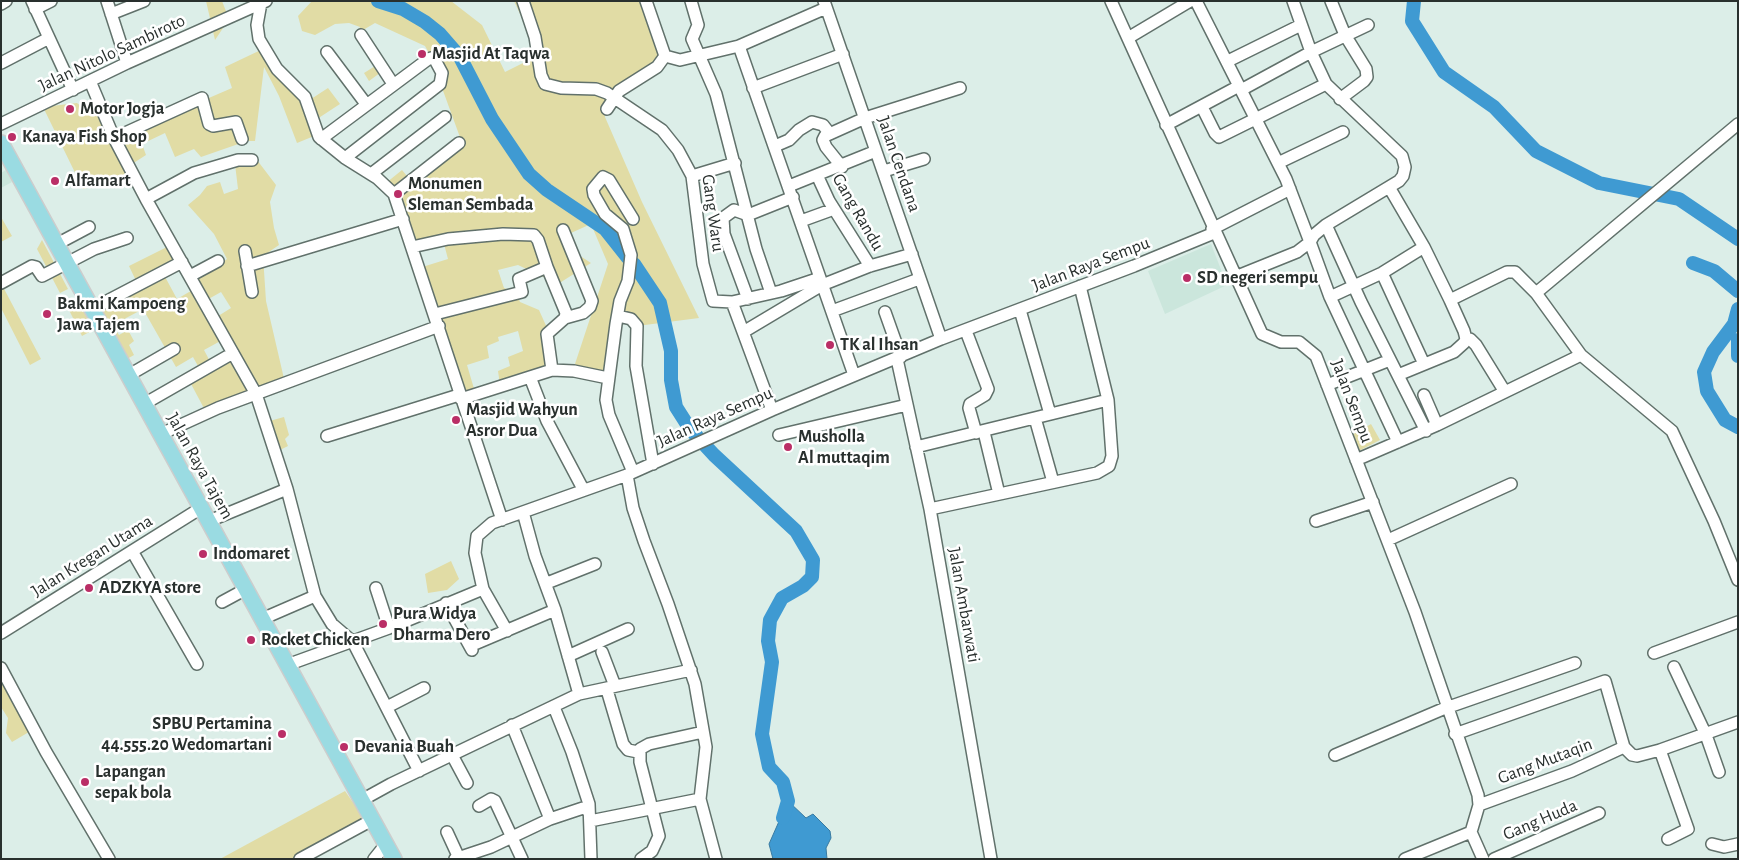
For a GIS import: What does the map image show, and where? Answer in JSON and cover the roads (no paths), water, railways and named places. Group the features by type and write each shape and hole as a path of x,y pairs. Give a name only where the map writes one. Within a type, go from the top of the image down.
{"main road":[{"name":"Jalan Raya Tajem","path":"1,143 394,859"}],"street":[{"path":"1,4 6,1"},
{"path":"51,1 33,5 73,90"},
{"path":"107,1 127,63"},
{"path":"111,14 144,1"},
{"name":"Gang Waru","path":"523,1 544,81 549,86 596,89 613,97 662,130 678,150 692,176 703,264 713,301 732,302"},
{"path":"646,1 664,56"},
{"path":"691,1 698,26 692,39 716,94 771,293"},
{"name":"Jalan Sempu","path":"1111,1 1213,231 1262,334 1281,342 1300,342 1316,356 1415,612 1455,734 1478,795 1479,805"},
{"path":"1128,38 1190,1"},
{"path":"1196,1 1228,61 1290,189 1330,297 1398,442"},
{"path":"1234,277 1297,252 1310,242 1314,235 1326,225 1389,187 1403,176 1405,167 1402,156 1326,84 1311,52 1293,1"},
{"path":"263,2 257,26 259,39 278,69 305,97 314,128 321,139 345,158 371,174 394,194 502,520"},
{"name":"Jalan Nitolo Sambiroto","path":"1,124 127,63 263,2"},
{"path":"1332,2 1345,35 1366,69 1367,77 1340,98"},
{"path":"664,56 680,60 739,46 825,4"},
{"name":"Jalan Cendana","path":"825,4 941,339"},
{"path":"1228,61 1301,25"},
{"path":"1166,125 1311,52 1326,49 1345,35 1368,25"},
{"path":"361,35 393,84"},
{"path":"1,63 48,38"},
{"path":"739,46 854,375"},
{"path":"326,52 366,104"},
{"path":"753,88 843,54"},
{"path":"607,109 613,97 619,91 657,67 664,56"},
{"path":"321,139 393,84 427,60 433,58 439,66 443,78 440,84 345,158"},
{"path":"90,81 114,138 146,199 256,394 287,489 315,596 332,624 353,642 419,771"},
{"path":"1202,106 1217,136 1222,136 1326,84"},
{"path":"842,167 823,140 830,134 865,118 960,88"},
{"path":"114,138 202,98 209,124 213,126 236,122 242,139"},
{"path":"371,174 445,117"},
{"path":"775,146 789,140 799,130 812,122 823,125 830,134"},
{"path":"1536,293 1738,124"},
{"path":"1278,163 1343,132"},
{"path":"394,194 459,143"},
{"path":"748,215 817,175 842,167 876,151"},
{"path":"884,171 924,159"},
{"path":"146,199 201,171 238,160 252,160"},
{"path":"692,176 734,163"},
{"name":"Gang Randu","path":"817,175 834,209 870,266"},
{"path":"633,219 609,180 603,178 593,190 594,195 606,214 622,228 631,255 628,281 620,301 606,400 609,415 630,474 633,508 691,670 701,708 706,747 700,799 716,859"},
{"path":"1389,187 1424,247 1450,300 1466,339"},
{"name":"Jalan Raya Sempu","path":"507,631 483,589 475,553 475,540 485,527 583,489 630,474 854,375 941,339 1080,286 1213,231 1290,189"},
{"path":"801,221 834,209"},
{"path":"748,215 739,210 731,211 723,218 722,222 727,244 748,299"},
{"path":"247,266 403,219"},
{"path":"1326,225 1354,287 1426,431"},
{"path":"57,244 89,227"},
{"path":"552,370 547,334 565,318 582,313 590,307 592,301 563,230"},
{"path":"412,247 448,239 503,234 534,236 538,240 547,267 566,308 565,318"},
{"path":"1,283 32,266 36,267 42,276 94,249 127,238"},
{"path":"1330,297 1382,273 1424,247"},
{"path":"245,250 252,292"},
{"path":"772,410 745,331 732,302 821,281 912,254"},
{"path":"190,276 218,261"},
{"path":"92,309 182,262"},
{"path":"435,314 522,292 519,279 547,267"},
{"path":"1450,300 1510,272 1518,274 1536,293 1581,354 1672,431 1714,521 1738,580"},
{"path":"1382,273 1424,364"},
{"path":"832,311 920,279"},
{"path":"745,331 821,281"},
{"path":"930,509 1097,473 1109,466 1112,456 1108,400 1080,286"},
{"path":"1020,310 1050,414"},
{"name":"Jalan Ambarwati","path":"885,312 899,358 907,405 930,509 991,859"},
{"path":"618,316 631,319 637,326 636,366 653,464"},
{"path":"161,434 218,408 439,326"},
{"path":"966,330 988,388 985,395 970,404 969,408 980,432 999,494"},
{"path":"1398,375 1454,352 1466,339"},
{"path":"1466,339 1470,339 1476,345 1505,392"},
{"path":"128,375 174,349"},
{"path":"144,404 233,353"},
{"path":"1356,460 1426,431 1581,354"},
{"path":"1326,385 1390,360"},
{"path":"327,436 552,370 574,371 608,378"},
{"path":"530,377 547,420 583,489"},
{"path":"1424,395 1437,425"},
{"path":"916,447 1108,400"},
{"path":"779,435 907,405"},
{"path":"1036,418 1053,482"},
{"path":"1388,540 1511,484"},
{"path":"209,521 287,489"},
{"path":"1316,521 1373,502"},
{"name":"Jalan Kregan Utama","path":"1,633 201,508"},
{"path":"523,512 535,556 547,583 579,694"},
{"path":"132,551 197,664"},
{"path":"547,583 595,564"},
{"path":"376,588 389,628"},
{"path":"222,602 246,589"},
{"path":"288,665 389,628 483,589"},
{"path":"262,619 315,596"},
{"path":"446,603 471,648 555,610"},
{"path":"1654,653 1738,622"},
{"path":"568,656 628,629"},
{"path":"602,652 623,744 628,750 638,752"},
{"path":"1335,755 1447,708 1575,663"},
{"path":"1,668 46,752 109,859"},
{"path":"1674,668 1706,735 1718,772"},
{"path":"362,800 512,725 579,694 691,670"},
{"path":"1455,734 1605,681 1624,748 1632,755 1638,756 1660,750 1738,722"},
{"path":"387,707 424,688"},
{"path":"554,707 578,769 590,816 591,859"},
{"path":"512,725 550,819"},
{"path":"638,752 642,747 649,744 703,732"},
{"name":"Gang Mutaqin","path":"1479,805 1572,772 1624,748"},
{"path":"1660,750 1688,829 1668,839"},
{"path":"638,752 653,808 659,840 652,851 641,859"},
{"path":"452,755 467,784"},
{"path":"479,806 488,799 494,799 522,859"},
{"path":"590,816 653,808 700,799"},
{"path":"1479,805 1471,832 1483,859"},
{"path":"447,832 457,858 491,847 550,819 583,808 590,816"},
{"name":"Gang Huda","path":"1494,859 1599,814"},
{"path":"300,859 372,820"},
{"path":"1405,859 1471,832"},
{"path":"374,859 386,844"},
{"path":"1712,844 1724,847 1738,844"},
{"path":"491,847 496,859"}],"water":[{"path":"788,801 806,818 813,814 830,831 831,838 826,848 827,859 773,859 769,844"}],"waterway":[{"path":"378,1 403,9 425,22 440,34 460,57 492,119 529,174 547,190 605,229 628,258"},
{"path":"1414,1 1412,21 1444,72 1494,107 1536,151 1599,183 1679,199 1738,239"},
{"path":"1693,263 1714,271 1738,291"},
{"path":"634,264 660,303 671,351 671,380 676,407 690,429 714,455 796,531 813,560 812,577 803,586 782,598 770,620 768,641 772,662 762,734 769,767 783,782 788,801 783,818"},
{"path":"1738,309 1734,324 1713,352 1704,372 1707,391 1725,420 1738,427"},
{"path":"1738,340 1738,356"}],"place":[{"name":"Masjid At Taqwa","path":"422,54"},
{"name":"Motor Jogja","path":"70,109"},
{"name":"Kanaya Fish Shop","path":"12,137"},
{"name":"Alfamart","path":"55,181"},
{"name":"Monumen Sleman Sembada","path":"398,194"},
{"name":"SD negeri sempu","path":"1187,278"},
{"name":"Bakmi Kampoeng Jawa Tajem","path":"47,314"},
{"name":"TK al Ihsan","path":"830,345"},
{"name":"Masjid Wahyun Asror Dua","path":"456,420"},
{"name":"Musholla Al muttaqim","path":"788,447"},
{"name":"Indomaret","path":"203,554"},
{"name":"ADZKYA store","path":"89,588"},
{"name":"Pura Widya Dharma Dero","path":"383,624"},
{"name":"Rocket Chicken","path":"251,640"},
{"name":"SPBU Pertamina 44.555.20 Wedomartani","path":"282,734"},
{"name":"Devania Buah","path":"344,747"},
{"name":"Lapangan sepak bola","path":"85,782"}]}
